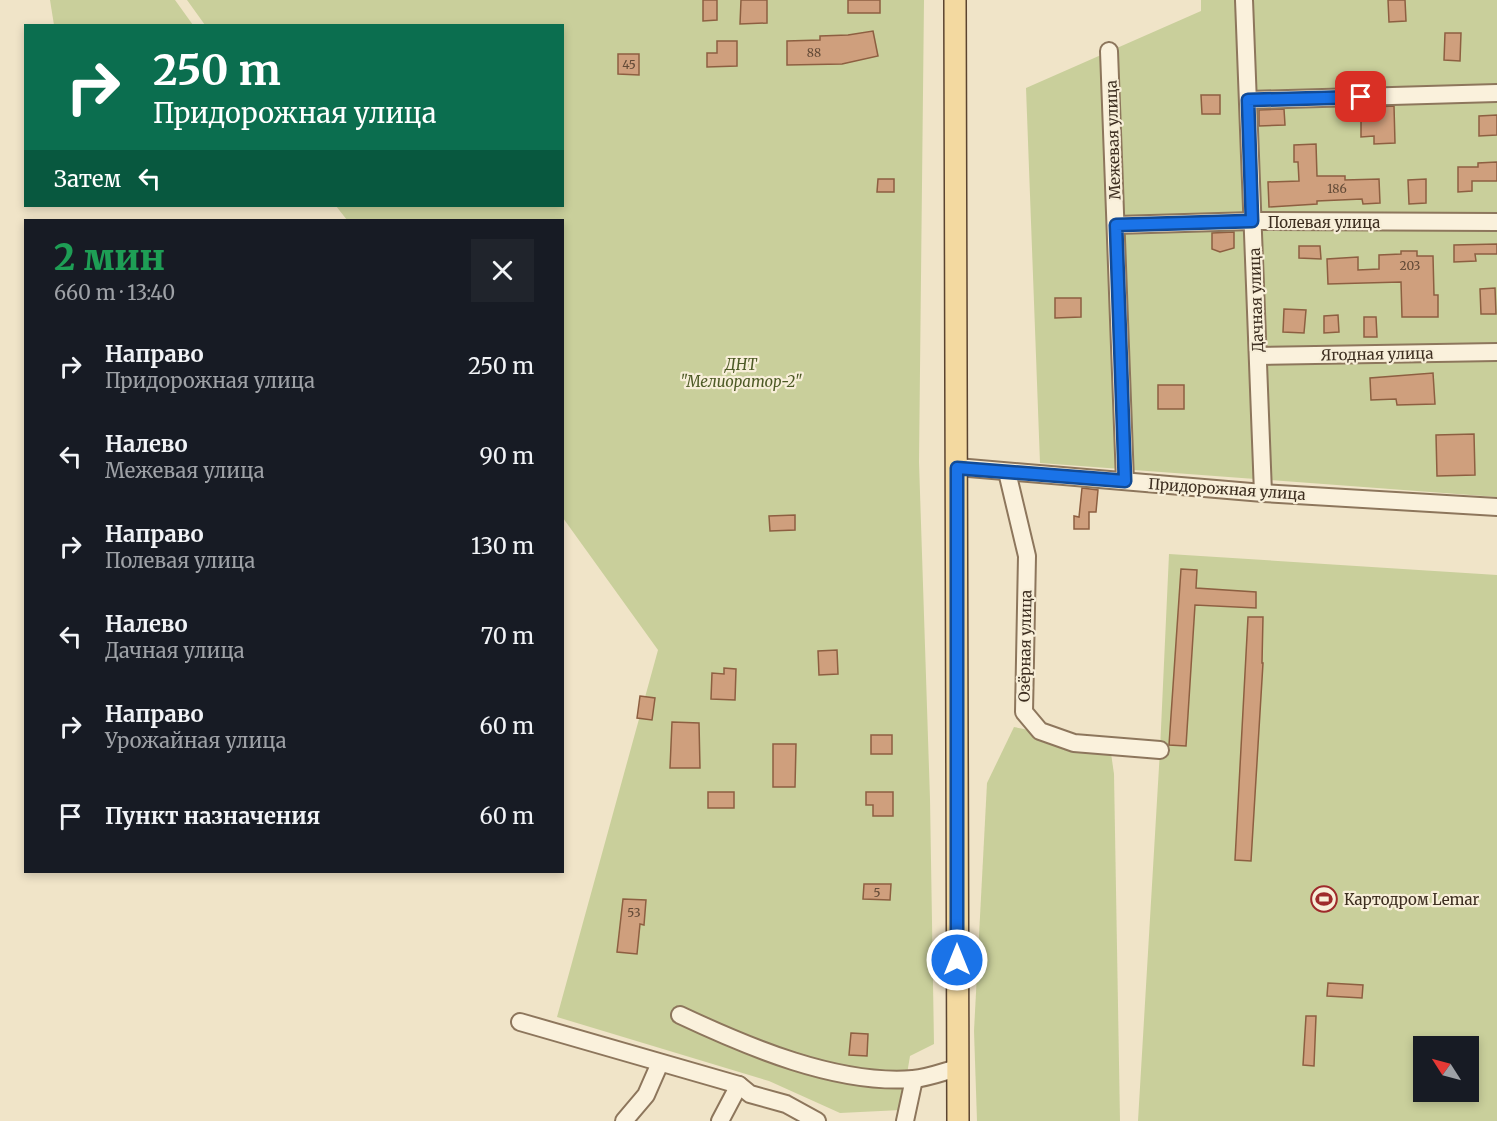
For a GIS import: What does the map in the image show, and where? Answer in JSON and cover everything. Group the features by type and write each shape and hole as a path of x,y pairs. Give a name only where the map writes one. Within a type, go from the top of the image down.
{"main road":[{"path":"955,0 957,1121"}],"street":[{"name":"Дачная улица","path":"1244,0 1263,493"},
{"name":"Межевая улица","path":"1109,51 1125,481"},
{"path":"1248,100 1497,93"},
{"name":"Полевая улица","path":"1116,225 1252,221 1497,222"},
{"name":"Ягодная улица","path":"1258,356 1497,352"},
{"name":"Придорожная улица","path":"957,468 1263,493 1497,507"},
{"name":"Озёрная улица","path":"1007,471 1027,556 1024,712 1040,731 1074,743 1160,750"},
{"path":"680,1015 734,1041 802,1063 866,1079 914,1079 957,1068"},
{"path":"520,1022 739,1085 750,1094 786,1104 817,1121"},
{"path":"624,1121 646,1095 660,1063"},
{"path":"905,1121 914,1079"},
{"path":"720,1121 739,1085"}],"green space":[{"path":"50,0 175,0 192,24 54,24"},
{"name":"ДНТ \"Мелиоратор-2\"","path":"187,0 924,0 919,462 930,799 934,1044 910,1056 901,1110 840,1113 769,1081 557,1017 658,650 564,519 564,219 346,219 337,207 564,207 564,24 204,24"},
{"path":"1201,0 1497,0 1497,497 1040,463 1026,88 1201,11"},
{"name":"Картодром Lemar","path":"1169,554 1497,575 1497,1121 1138,1121"},
{"path":"1014,727 1110,746 1114,774 1120,1121 977,1121 974,1031 987,783"}],"building":[{"path":"703,0 717,0 717,20 703,21"},
{"path":"741,0 767,0 767,23 740,24"},
{"path":"848,0 880,0 880,13 848,13"},
{"path":"1388,0 1405,0 1406,21 1389,22"},
{"path":"873,31 878,56 842,64 787,65 787,41 820,40 820,36"},
{"path":"1445,33 1461,33 1460,61 1444,60"},
{"path":"717,41 737,41 737,66 707,67 707,53 717,53"},
{"path":"618,54 639,54 639,75 618,74"},
{"path":"1201,95 1220,95 1220,114 1202,114"},
{"path":"1394,106 1395,143 1374,144 1374,136 1361,137 1361,117 1373,116 1373,107"},
{"path":"1284,109 1285,125 1259,126 1259,110"},
{"path":"1497,115 1497,135 1479,136 1479,116"},
{"path":"1316,144 1317,176 1345,176 1345,180 1379,179 1380,203 1363,204 1362,199 1317,201 1317,204 1269,207 1268,182 1299,181 1298,162 1294,162 1294,145"},
{"path":"1497,162 1497,181 1472,181 1472,191 1458,192 1458,167 1478,167 1478,163"},
{"path":"878,179 894,179 894,192 877,192"},
{"path":"1426,179 1426,203 1409,204 1408,180"},
{"path":"1234,232 1234,248 1220,252 1212,249 1212,233"},
{"path":"1497,244 1497,254 1475,254 1476,261 1454,262 1454,245"},
{"path":"1299,246 1320,246 1321,259 1299,258"},
{"path":"1401,251 1417,251 1417,256 1433,256 1434,295 1438,295 1438,317 1402,317 1401,282 1328,284 1327,259 1358,257 1358,270 1379,269 1379,255 1401,254"},
{"path":"1495,288 1496,314 1481,314 1480,289"},
{"path":"1055,298 1081,298 1081,317 1055,318"},
{"path":"1284,309 1306,310 1304,333 1283,332"},
{"path":"1338,315 1339,332 1324,333 1324,316"},
{"path":"1364,317 1376,317 1377,337 1364,337"},
{"path":"1433,373 1435,404 1397,405 1396,399 1371,400 1370,378"},
{"path":"1158,385 1184,385 1184,409 1158,409"},
{"path":"1474,434 1475,475 1437,476 1436,435"},
{"path":"1082,488 1098,490 1096,512 1089,512 1089,529 1074,529 1074,516 1079,517"},
{"path":"795,515 795,530 770,531 769,516"},
{"path":"1181,569 1197,570 1196,588 1256,592 1256,608 1195,605 1186,746 1169,745"},
{"path":"1248,617 1263,617 1263,663 1251,861 1235,860"},
{"path":"837,650 838,674 819,675 818,651"},
{"path":"724,668 736,669 735,700 711,699 712,673 724,674"},
{"path":"640,696 655,698 652,720 637,718"},
{"path":"672,722 699,723 700,768 670,768"},
{"path":"871,735 892,735 892,754 871,754"},
{"path":"773,744 796,744 795,787 773,787"},
{"path":"708,792 734,792 734,808 708,808"},
{"path":"866,792 893,792 893,816 873,816 873,805 866,805"},
{"path":"864,884 891,884 890,900 863,899"},
{"path":"623,899 646,900 644,925 640,924 637,954 617,952"},
{"path":"1328,983 1363,985 1362,998 1327,996"},
{"path":"1306,1016 1316,1016 1314,1066 1303,1065"},
{"path":"851,1033 868,1034 867,1056 849,1055"}],"place":[{"name":"Картодром Lemar","path":"1324,899"}],"route":[{"path":"957,960 957,468 1125,481 1116,225 1252,221 1248,100 1361,97"}]}
